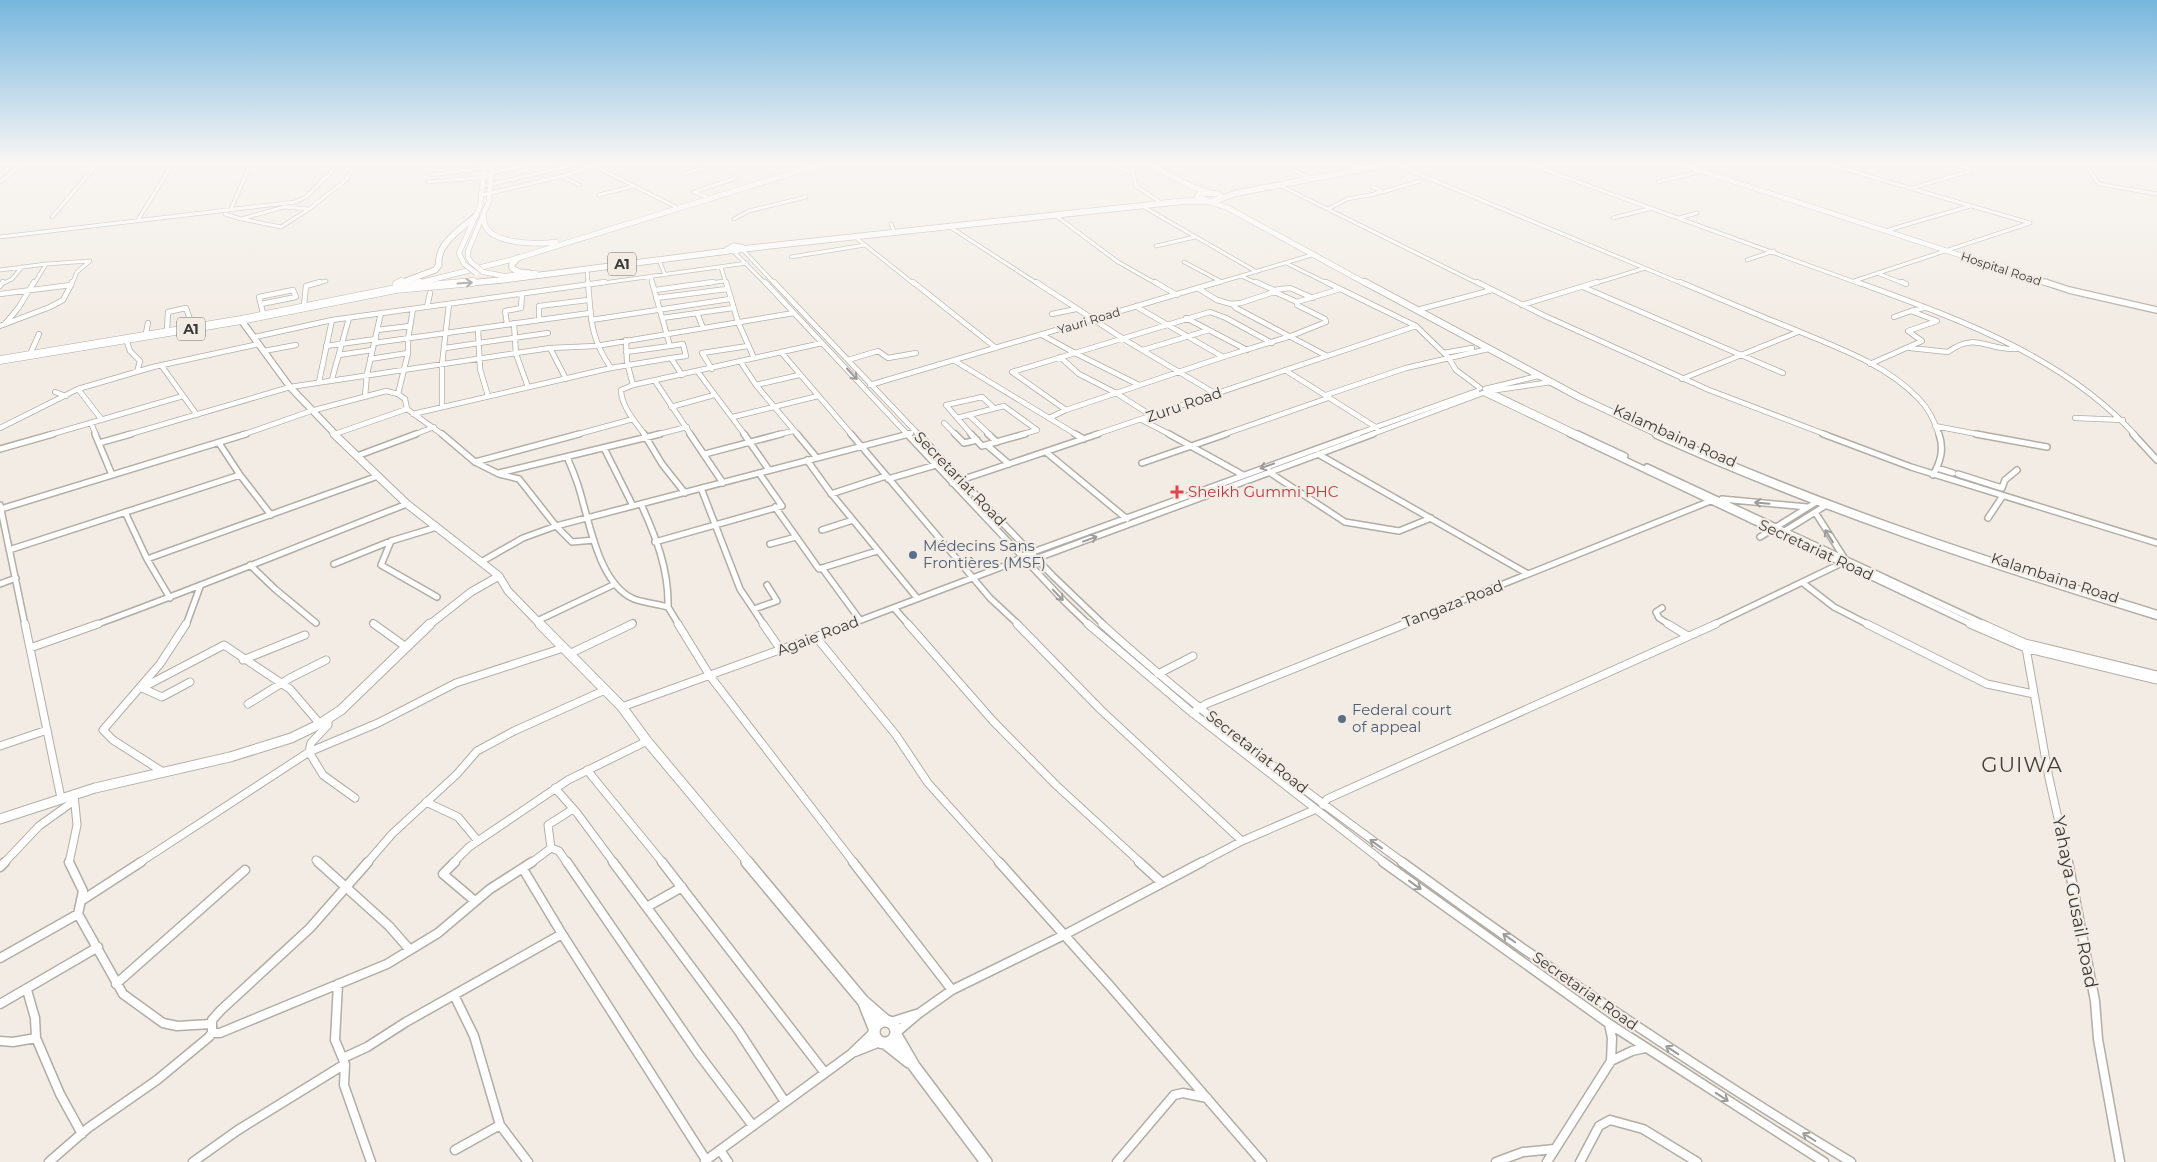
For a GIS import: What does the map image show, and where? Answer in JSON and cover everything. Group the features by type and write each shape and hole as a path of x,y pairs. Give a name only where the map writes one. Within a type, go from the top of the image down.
{"highway":[{"path":"379,291 435,270 439,265 438,257 441,248 479,217"},
{"path":"742,248 1015,217"},
{"path":"730,250 734,246 742,248 1036,217"},
{"name":"A1","path":"0,358 379,291 516,278 730,250"},
{"name":"A1","path":"536,272 730,250"},
{"path":"518,258 511,266 514,270 536,272"},
{"name":"A1","path":"0,358 241,320 379,291"}],"main road":[{"path":"481,217 486,229 508,241 518,244 548,243 583,236"},
{"path":"379,291 483,264 643,217"},
{"path":"379,291 518,258 650,217"},
{"path":"1245,217 1538,376 1670,440 1828,504 1954,550 2157,615"},
{"name":"Kalambaina Road","path":"1252,217 1600,403 1758,473 1916,532 2058,580 2157,610"}],"street":[{"path":"0,236 164,217"},
{"path":"236,217 282,227 297,217"},
{"path":"241,219 247,217"},
{"path":"479,217 459,253 460,258 464,264 476,273 490,278 516,278"},
{"path":"480,217 468,251 468,257 471,262 484,272 504,276 536,272"},
{"path":"1059,217 1118,262 1177,295"},
{"path":"1161,217 1257,272"},
{"path":"1345,217 1522,305 1682,379 1794,424 1933,475 2157,543"},
{"path":"1524,217 1798,332 1870,364 1898,381 1917,396 1940,434 1942,446 1937,468 1933,475"},
{"name":"Hospital Road","path":"1843,217 2062,288 2157,310"},
{"path":"1885,231 1932,217"},
{"path":"1854,281 2030,223 2010,217"},
{"path":"1679,218 1774,251 1924,308 2017,349 2070,378 2123,420 2157,460"},
{"path":"890,224 894,230"},
{"path":"950,227 1122,338 1216,394"},
{"path":"856,237 996,348"},
{"path":"1156,246 1195,237"},
{"path":"791,257 865,245"},
{"name":"Secretariat Road","path":"742,248 915,432 1097,621 1158,674 1392,856 1628,1021 1761,1107 1851,1162"},
{"name":"Secretariat Road","path":"730,250 747,263 952,483 1091,627 1192,713 1314,810 1609,1024 1824,1162"},
{"path":"1747,260 1774,251"},
{"name":"Yauri Road","path":"863,386 954,361 1314,254"},
{"path":"659,260 665,275"},
{"path":"0,270 90,261 77,272 63,300 1,327"},
{"path":"1184,262 1222,282"},
{"path":"0,428 78,389 161,365 259,344 332,320 747,263"},
{"name":"Secretariat Road","path":"1286,263 1416,326 1448,357 1456,370 1484,391 2026,646 2157,680"},
{"path":"1,327 19,307 46,264"},
{"path":"0,286 2,283 12,279 22,267"},
{"path":"721,267 726,289 754,358"},
{"path":"1273,267 1299,269"},
{"path":"1522,305 1646,268"},
{"path":"587,269 588,300 596,346 611,368"},
{"path":"684,272 689,285"},
{"path":"1877,274 1906,284"},
{"path":"1049,418 1066,410 1116,393 1272,343 1327,320 1297,305 1297,302 1241,276"},
{"path":"651,277 670,346"},
{"path":"304,305 306,286 326,281"},
{"path":"655,290 724,281"},
{"path":"0,294 71,285"},
{"path":"1583,286 1783,373"},
{"path":"1198,289 1217,300 1232,304 1242,303 1290,288 1313,298"},
{"path":"656,298 726,289"},
{"path":"1297,302 1340,289"},
{"path":"261,304 296,297 293,290 259,297 263,313"},
{"path":"1421,309 1492,290"},
{"path":"427,307 430,293"},
{"path":"506,324 505,311 521,308 522,294"},
{"path":"690,294 691,304"},
{"path":"591,320 730,299"},
{"path":"539,320 539,306 588,300"},
{"path":"442,407 442,364 449,304"},
{"path":"1232,304 1236,308 1328,356"},
{"path":"1137,307 1223,358"},
{"path":"167,330 168,312 186,308 192,325"},
{"path":"662,318 733,308"},
{"path":"1894,318 1924,308"},
{"path":"398,394 408,353 408,339 413,309"},
{"path":"1052,314 1076,309"},
{"path":"1870,364 1922,341 1908,331 1937,321 1911,311"},
{"path":"365,396 367,374 381,313"},
{"path":"326,346 343,343 408,339 590,313"},
{"path":"697,313 703,328"},
{"path":"99,443 290,387 332,379 479,360 550,348 596,346 794,313"},
{"path":"1066,410 1012,372 1186,318 1214,313 1272,343"},
{"path":"332,379 349,318"},
{"path":"1186,318 1247,350"},
{"path":"241,320 290,387 311,411 407,504 499,576 508,591 622,707 646,741 863,1001 893,1028 914,1066 986,1162"},
{"path":"319,382 332,320"},
{"path":"146,333 148,323"},
{"path":"514,323 516,354 528,387"},
{"path":"378,330 410,326"},
{"name":"Zuru Road","path":"952,483 1416,326"},
{"path":"478,329 479,360 488,396"},
{"path":"1143,350 1209,330"},
{"path":"1682,379 1798,332"},
{"path":"445,348 548,333"},
{"path":"31,352 39,334"},
{"path":"1042,335 1139,386"},
{"path":"126,339 130,351 140,360 137,372"},
{"path":"626,340 628,365 633,385"},
{"path":"1908,348 1948,352 1956,344 1968,341 2009,350 2017,349"},
{"path":"685,493 662,464 647,437 633,419 620,392 633,385 682,376 822,343"},
{"path":"259,344 296,345"},
{"path":"413,414 611,368 686,356 683,344 626,352"},
{"path":"712,369 702,353 748,346"},
{"path":"550,348 566,379"},
{"path":"1444,353 1486,348"},
{"path":"1142,463 1406,368 1486,348"},
{"path":"339,355 372,350"},
{"path":"848,360 878,351 888,358 916,353"},
{"path":"781,352 799,376 937,534 971,578 1038,643 1101,710 1242,841"},
{"path":"370,359 408,353"},
{"path":"1060,357 1080,374 1116,393 1152,416"},
{"path":"671,358 682,376"},
{"path":"954,361 1084,439"},
{"path":"740,362 756,385 817,458"},
{"path":"161,365 197,415"},
{"path":"1286,370 1378,429"},
{"path":"698,372 733,417 769,470"},
{"path":"756,385 799,376"},
{"path":"1012,563 1037,559 1133,524 1318,454 1418,411 1538,376"},
{"path":"655,381 723,483"},
{"path":"1012,563 1022,556 1242,475 1424,415 1484,391 1551,382"},
{"path":"78,389 102,420"},
{"path":"61,798 16,578 9,550 3,538 0,507 219,443 311,411 386,390 398,394 405,399 407,409 434,427 475,462 498,474 519,479 556,526 572,542 594,540"},
{"path":"55,392 66,396"},
{"path":"671,406 714,395"},
{"path":"0,449 183,396"},
{"path":"733,417 818,396"},
{"path":"957,418 1004,406 1037,430 982,446 957,418 946,405 982,397 994,408"},
{"path":"335,434 407,409"},
{"path":"1418,411 1424,415"},
{"path":"969,415 998,442"},
{"path":"2075,418 2123,420"},
{"path":"475,462 633,419"},
{"path":"1142,420 1193,446 1248,480"},
{"path":"91,423 112,475"},
{"path":"944,423 964,443 977,440"},
{"path":"1935,426 2047,447"},
{"path":"357,456 434,427"},
{"path":"498,474 687,427"},
{"path":"705,454 793,431"},
{"path":"481,562 522,538 556,526 915,432"},
{"path":"219,443 240,475 272,515"},
{"path":"987,445 1009,464"},
{"path":"604,448 633,506"},
{"path":"1046,452 1133,524"},
{"path":"1318,454 1528,574"},
{"path":"567,457 578,484 604,567 615,584 634,599 668,607"},
{"path":"807,460 877,551 918,598"},
{"path":"832,494 936,465"},
{"path":"1937,468 2002,488 2005,480 2017,470"},
{"path":"1269,472 1345,522 1398,531 1431,518"},
{"path":"655,542 782,506 759,473"},
{"path":"9,550 240,475"},
{"path":"147,558 378,476"},
{"path":"702,488 740,589 781,650"},
{"path":"1988,518 2002,496"},
{"path":"1713,500 1807,507"},
{"name":"Tangaza Road","path":"1192,713 1270,677 1713,500"},
{"path":"1760,537 1818,500"},
{"path":"30,648 200,587 250,565 407,504"},
{"path":"641,504 654,533 669,588 668,607 710,676 952,990"},
{"path":"1783,532 1828,504"},
{"path":"776,507 819,569 877,551"},
{"path":"125,512 147,558 170,598"},
{"path":"1324,805 1328,799 1582,682 1803,584 1843,561 1815,512"},
{"path":"822,530 853,520"},
{"path":"334,564 391,541 437,527"},
{"path":"770,544 796,537"},
{"path":"391,541 381,565 437,597"},
{"name":"Agaie Road","path":"622,707 781,650 1012,563"},
{"path":"250,565 275,589 316,623"},
{"path":"822,568 860,620"},
{"path":"0,819 61,798 74,798 163,772 260,747 324,722 436,618 471,592 499,576"},
{"path":"0,584 16,578"},
{"path":"537,621 615,584"},
{"path":"1803,584 1834,607 1987,684 2034,694"},
{"path":"754,609 777,601 767,585"},
{"path":"163,772 113,740 103,730 142,688 162,663 187,625 197,602 200,587"},
{"path":"894,608 993,720 1035,764 1161,882"},
{"path":"1662,608 1656,612 1659,618 1688,636"},
{"path":"373,623 406,647"},
{"path":"0,958 78,914 84,899 309,752 378,723 456,683 566,651 633,623"},
{"path":"243,660 305,635"},
{"path":"816,637 896,735 928,783 1064,935 1262,1162"},
{"path":"142,688 224,645 243,660 282,683 328,725 310,743 309,752 323,775 355,798"},
{"name":"Secretariat Road","path":"2026,646 2157,675"},
{"name":"Yahaya Gusail Road","path":"2026,646 2049,778 2064,837 2078,909 2094,1001 2098,1039 2120,1162"},
{"path":"1158,674 1193,656"},
{"path":"248,704 282,683 326,660"},
{"path":"142,688 162,696 190,682"},
{"path":"49,1162 82,1134 157,1080 211,1029 212,1020 231,999 310,928 392,834 457,774 477,751 514,731 605,690"},
{"path":"0,746 47,730"},
{"path":"475,901 443,874 465,851 515,817 522,809 555,788 586,770 646,741"},
{"path":"586,770 632,823 824,1073"},
{"path":"555,788 573,809 738,1030 785,1102"},
{"path":"74,798 77,809 77,826 69,863 70,869 78,879 84,899"},
{"path":"0,867 39,826 74,798"},
{"path":"426,802 458,817 478,841"},
{"path":"551,848 548,825 573,809"},
{"path":"878,1037 879,1023 893,1028 918,1014 952,990 1064,935 1161,882 1242,841 1314,810"},
{"path":"78,914 123,994 163,1023 211,1029 220,1033 387,964 438,933 490,889 523,869 551,848"},
{"path":"551,848 559,851 698,1053 753,1126"},
{"path":"316,860 327,873 347,887 389,926 410,950"},
{"path":"523,869 705,1161 851,1054 878,1037 894,1039 893,1028"},
{"path":"116,984 245,870"},
{"path":"646,907 682,887"},
{"path":"193,1162 352,1054 562,934"},
{"path":"0,1004 98,947"},
{"path":"338,984 334,1040 344,1061 344,1085 371,1162"},
{"path":"27,990 35,1018 36,1038 50,1074 82,1134"},
{"path":"455,996 474,1036 500,1125 528,1162"},
{"path":"863,1001 878,1037 914,1066"},
{"path":"1547,1162 1611,1061 1612,1038 1609,1024"},
{"path":"0,1042 36,1038"},
{"path":"1611,1061 1632,1051 1646,1048"},
{"path":"1117,1162 1174,1095 1183,1093 1207,1098"},
{"path":"1580,1162 1599,1126 1610,1120 1644,1129 1697,1162"},
{"path":"455,1150 500,1125"},
{"path":"1496,1162 1523,1152 1555,1149"},
{"path":"720,1150 728,1162"}],"place":[{"name":"Sheikh Gummi PHC","path":"1177,492"},
{"name":"Médecins Sans Frontières (MSF)","path":"913,555"},
{"name":"Federal court of appeal","path":"1342,719"}],"district":[{"name":"GUIWA","path":"2022,765"}]}
